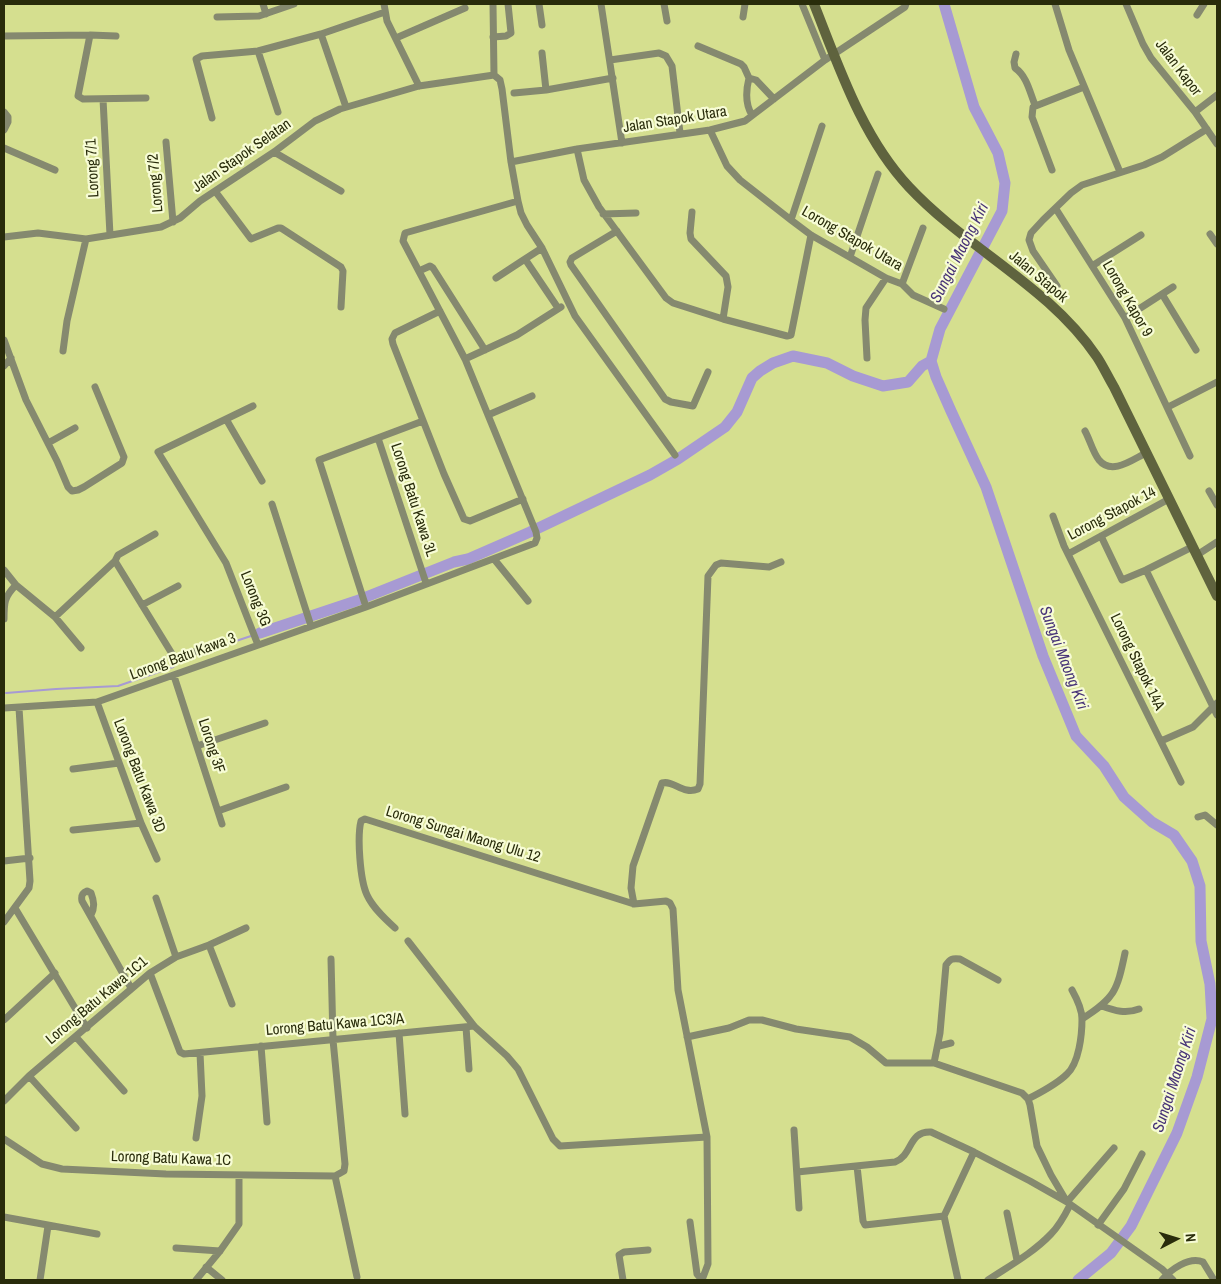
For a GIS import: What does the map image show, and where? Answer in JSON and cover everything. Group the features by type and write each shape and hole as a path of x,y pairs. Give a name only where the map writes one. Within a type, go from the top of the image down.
{"main road":[{"name":"Jalan Stapok","path":"814,4 830,57 885,158 910,188 958,232 1038,294 1063,318 1096,356 1114,387 1217,596"}],"street":[{"path":"263,4 266,14"},
{"path":"217,17 259,16 294,4"},
{"path":"384,4 384,12 419,86"},
{"path":"493,4 494,75 500,80 502,88 510,162 518,201 527,225 542,248 567,303 575,316 674,455"},
{"path":"493,37 506,36 511,33 508,4"},
{"path":"539,4 542,25"},
{"path":"601,4 622,143"},
{"path":"664,4 667,21"},
{"path":"743,17 745,4"},
{"path":"802,4 830,57"},
{"name":"Jalan Stapok Utara","path":"510,162 710,130 745,121 830,57 905,7 906,4"},
{"path":"1055,4 1069,50 1120,172"},
{"name":"Jalan Kapor","path":"1126,4 1151,58 1195,112 1217,144"},
{"path":"1197,15 1204,4"},
{"path":"396,38 465,8"},
{"path":"212,118 196,59 202,56 258,51 321,34 384,12"},
{"path":"321,34 346,107"},
{"path":"90,35 78,96 82,99 146,98"},
{"path":"4,36 116,36"},
{"path":"698,46 744,67 749,78 746,90 752,115"},
{"path":"258,51 278,112"},
{"path":"542,52 546,90"},
{"path":"610,60 659,53 666,56 672,66 680,134"},
{"path":"1016,54 1015,68 1024,77 1035,105 1032,117 1052,170"},
{"name":"Jalan Stapok Selatan","path":"4,237 38,233 86,239 146,231 173,222 316,121 346,107 419,86 494,75"},
{"path":"514,93 546,90 613,78"},
{"path":"749,78 756,80 774,98"},
{"path":"1035,105 1084,87"},
{"path":"1195,112 1217,95"},
{"name":"Lorong 7/1","path":"103,99 110,235"},
{"path":"4,130 8,122 6,115"},
{"path":"791,220 822,126"},
{"path":"1056,286 1033,251 1029,237 1043,220 1082,185 1162,156 1207,129"},
{"name":"Lorong Stapok Utara","path":"710,130 727,166 740,180 791,220 811,235 886,278 902,284 913,295 944,308"},
{"name":"Lorong 7/2","path":"166,142 173,222"},
{"path":"4,148 55,170"},
{"path":"577,150 584,180 603,214 617,230 660,292 673,303 722,319 787,336 791,335 811,235"},
{"path":"274,152 341,191"},
{"path":"850,257 878,174"},
{"path":"215,191 251,239 281,228 341,267 343,271 341,306"},
{"path":"440,311 395,334 392,339 423,421 464,519 470,521 523,499 465,359 440,311 418,271 403,241 405,234 518,201"},
{"name":"Lorong Kapor 9","path":"1056,209 1125,318 1190,456"},
{"path":"692,212 691,239 726,276 728,287 722,319"},
{"path":"603,214 636,213"},
{"path":"902,284 923,228"},
{"path":"617,230 572,258 571,265 665,399 693,406 708,372"},
{"path":"1210,234 1217,244"},
{"path":"1092,266 1141,235"},
{"path":"63,351 67,321 86,239"},
{"path":"496,278 542,248"},
{"path":"525,259 558,308"},
{"path":"418,271 427,266 433,268 485,350"},
{"path":"867,358 866,308 886,278"},
{"path":"1125,318 1173,287"},
{"path":"1162,294 1196,350"},
{"path":"465,359 517,335 567,303"},
{"path":"4,340 26,400 68,487 72,491 84,487 122,462 124,457 95,388"},
{"path":"4,366 11,358"},
{"path":"1168,406 1217,382"},
{"path":"488,414 532,396"},
{"path":"253,406 226,418 262,481"},
{"name":"Lorong 3G","path":"226,418 158,452 226,563 256,638"},
{"path":"363,601 319,460 423,421"},
{"path":"48,443 75,428"},
{"path":"1085,431 1099,460 1106,465 1112,467 1121,466 1146,453"},
{"name":"Lorong Batu Kawa 3L","path":"378,438 424,577"},
{"path":"1209,491 1217,506"},
{"name":"Lorong Batu Kawa 3","path":"4,708 97,702 174,676 256,638 310,624 424,577 494,559 535,543 538,538 523,499"},
{"name":"Lorong Stapok 14","path":"1068,554 1170,499"},
{"path":"272,504 310,624"},
{"name":"Lorong Stapok 14A","path":"1053,516 1060,538 1181,782"},
{"path":"54,616 115,561 118,555 156,534"},
{"path":"1100,536 1122,580 1217,542"},
{"path":"494,559 528,601"},
{"path":"115,561 174,657 177,658 202,649"},
{"path":"634,904 631,888 633,866 662,783 667,782 689,791 698,789 700,784 708,576 716,565 721,563 762,567 776,565 781,562"},
{"path":"4,570 16,585 54,616 81,648"},
{"path":"1146,570 1215,705 1217,715"},
{"path":"4,620 4,602 7,594 16,585"},
{"path":"142,605 178,586"},
{"name":"Lorong 3F","path":"174,676 222,824"},
{"name":"Lorong Batu Kawa 3D","path":"97,702 141,823 157,859"},
{"path":"1161,741 1192,727 1215,705"},
{"path":"4,922 29,888 31,874 19,708"},
{"path":"197,746 265,723"},
{"path":"73,769 119,764"},
{"path":"218,811 286,787"},
{"path":"1198,817 1205,815 1217,826"},
{"name":"Lorong Sungai Maong Ulu 12","path":"395,928 376,909 367,895 363,883 359,836 361,821 365,819 634,904 666,900 673,909 678,990 687,1037"},
{"path":"73,830 141,823"},
{"path":"4,861 30,858"},
{"path":"156,898 176,957"},
{"path":"15,908 87,1028"},
{"path":"91,915 131,988"},
{"name":"Lorong Batu Kawa 1C1","path":"4,1101 29,1076 150,973 176,957 209,945 246,928"},
{"path":"408,941 470,1027 507,1056 518,1069 553,1139 560,1146 707,1137"},
{"path":"209,945 232,1004"},
{"path":"1082,1019 1102,1006 1110,998 1117,984 1125,953"},
{"path":"934,1063 939,1046 944,980 946,965 949,960 954,958 960,959 998,980"},
{"path":"331,959 333,1040 345,1164 344,1170 335,1176 357,1277"},
{"path":"4,1020 55,973"},
{"path":"150,973 180,1052 184,1054 200,1053 202,1096 196,1138"},
{"path":"1028,1098 1055,1084 1068,1074 1076,1062 1079,1052 1082,1019 1072,990"},
{"path":"1102,1006 1122,1012 1138,1009"},
{"path":"690,1222 697,1274 702,1280 708,1264 707,1137 687,1037 729,1028 755,1019 796,1029 850,1037 867,1047 886,1063 934,1063 1022,1093 1028,1098 1037,1146 1050,1175 1069,1204"},
{"path":"469,1069 470,1027"},
{"name":"Lorong Batu Kawa 1C3/A","path":"200,1053 470,1027"},
{"path":"399,1033 406,1114"},
{"path":"76,1037 124,1091"},
{"path":"939,1046 951,1043"},
{"path":"261,1046 267,1122"},
{"path":"29,1076 76,1128"},
{"path":"794,1130 800,1208"},
{"path":"797,1172 900,1160 917,1134 931,1132 1030,1180 1069,1204 1137,1251 1168,1273 1173,1280"},
{"path":"4,1150 5,1140"},
{"name":"Lorong Batu Kawa 1C","path":"5,1140 42,1164 62,1169 335,1176"},
{"path":"988,1280 1030,1253 1051,1234 1063,1219 1069,1204 1114,1148"},
{"path":"958,1280 944,1216 974,1152"},
{"path":"1098,1225 1124,1189 1142,1154"},
{"path":"857,1166 863,1221 866,1225 944,1216"},
{"path":"196,1280 220,1251 240,1220 239,1175"},
{"path":"1007,1214 1017,1260"},
{"path":"4,1217 97,1234"},
{"path":"40,1280 48,1226"},
{"path":"176,1248 220,1251"},
{"path":"623,1280 619,1255 624,1252 648,1250"},
{"path":"1162,1280 1168,1273 1191,1261 1200,1261 1206,1266 1214,1280"},
{"path":"206,1267 222,1280"}],"waterway":[{"name":"Sungai Maong Kiri","path":"944,4 974,107 998,153 1005,183 1002,211 940,329 931,361 936,377 986,487 1043,656 1076,736 1104,766 1124,797 1152,822 1174,835 1192,861 1200,886 1201,941 1210,984 1212,1019 1197,1077 1177,1133 1131,1226 1111,1253 1078,1280"},
{"path":"260,633 356,601 454,562 468,559 650,475 678,459 725,427 737,412 752,378 773,363 793,356 827,363 853,376 883,386 908,382 922,366 931,361"},
{"path":"191,656 260,633"},
{"path":"6,693 118,686 173,667 184,658"}]}
